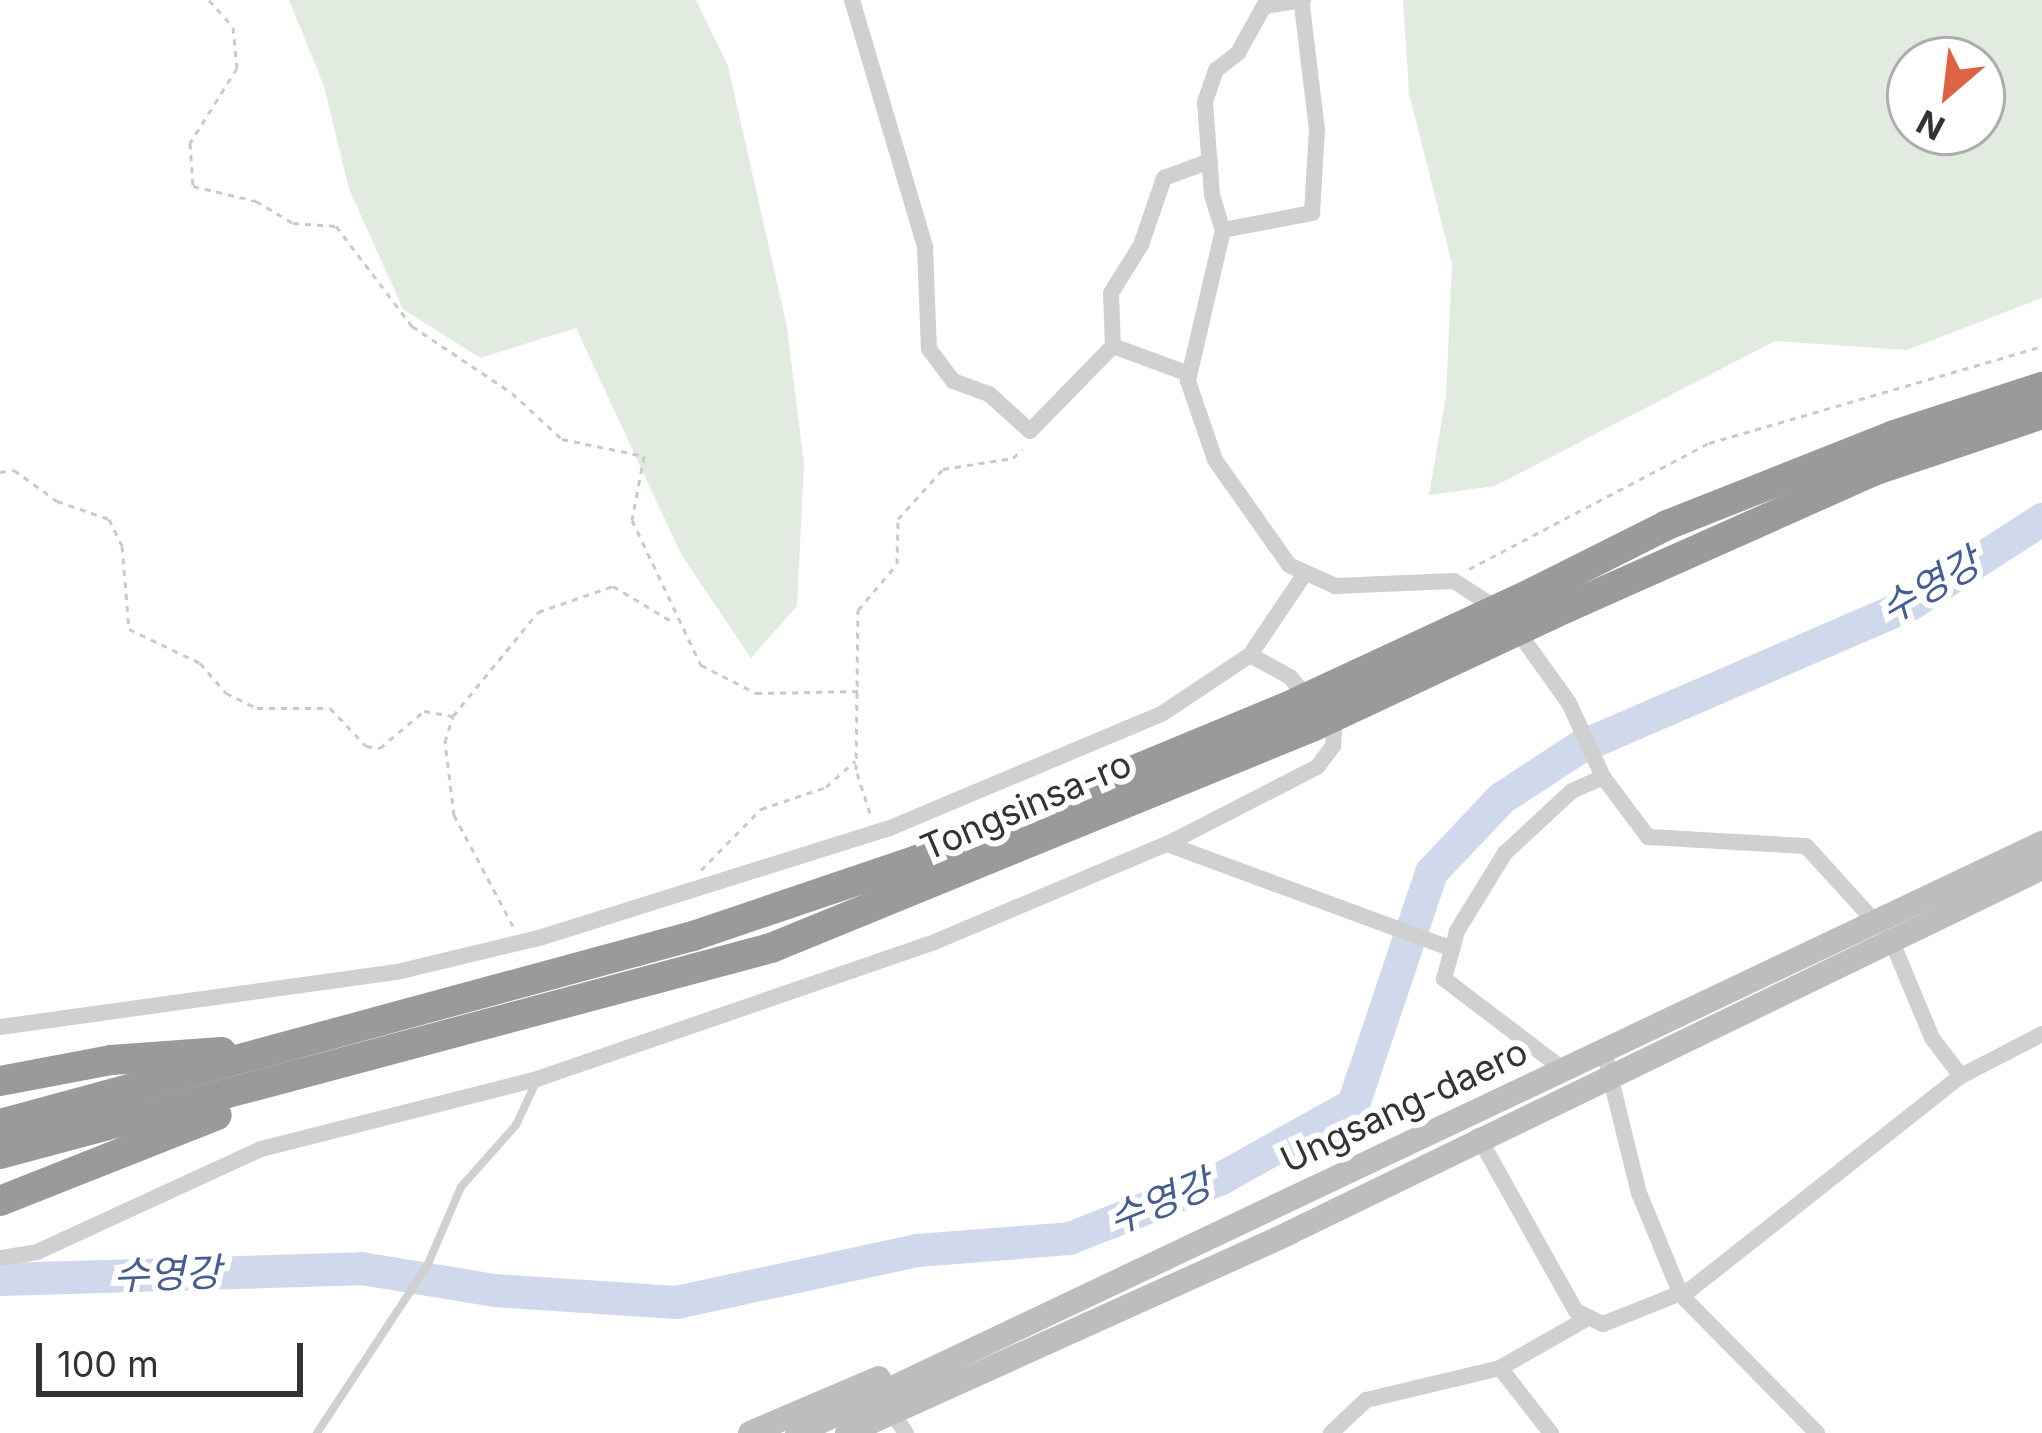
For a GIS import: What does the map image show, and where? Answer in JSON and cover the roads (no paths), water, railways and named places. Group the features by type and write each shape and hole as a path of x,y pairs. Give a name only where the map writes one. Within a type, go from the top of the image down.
{"highway":[{"name":"Tongsinsa-ro","path":"0,1124 294,1048 671,942 896,867 1282,709 1747,493 2042,387"},
{"name":"Tongsinsa-ro","path":"0,1154 287,1082 771,948 1312,727 1873,471 2042,414"},
{"path":"0,1081 111,1060 294,1048"},
{"path":"0,1201 146,1148 287,1082"}],"main road":[{"name":"Ungsang-daero","path":"847,1433 966,1384 1478,1136 1609,1060 1883,930 2042,843"},
{"name":"Ungsang-daero","path":"1883,930 2042,868"},
{"name":"Ungsang-daero","path":"797,1433 966,1348 1564,1070 1609,1060"},
{"path":"750,1433 966,1348"},
{"path":"895,1430 966,1384"}],"street":[{"path":"852,0 925,248 929,350 953,381 989,394 1030,431 1113,346 1111,293 1141,245 1164,178 1210,161"},
{"path":"1223,230 1312,213 1317,130 1302,3 1264,6 1238,52 1216,70 1203,117 1223,230 1189,374 1215,460 1288,566 1304,575 1336,586 1454,581 1490,599 1570,703 1600,769 1648,837 1806,846 1883,930 1932,1038 1960,1076"},
{"path":"1113,346 1189,374"},
{"path":"0,1027 398,971 700,887 875,827 1163,713 1250,655 1304,575"},
{"path":"0,1258 37,1252 261,1149 537,1079 937,941 1168,844 1317,767 1333,746 1334,729 1290,677 1250,655"},
{"path":"1564,1070 1463,1001 1444,979 1446,949 1505,853 1600,769"},
{"path":"1168,844 1446,949"},
{"path":"1331,1433 1366,1400 1500,1368 1584,1320 1603,1324 1682,1295 1960,1076 2042,1034"},
{"path":"1609,1060 1639,1193 1682,1295 1810,1431"},
{"path":"1478,1136 1584,1320"},
{"path":"1500,1368 1551,1433"}],"lane":[{"path":"317,1433 427,1266 461,1187 516,1125 537,1079"}],"waterway":[{"name":"수영강","path":"0,1279 361,1268 494,1290 676,1302 917,1250 1069,1238 1219,1179 1353,1104 1431,872 1501,798 1579,747 1911,603 2042,519"}]}
